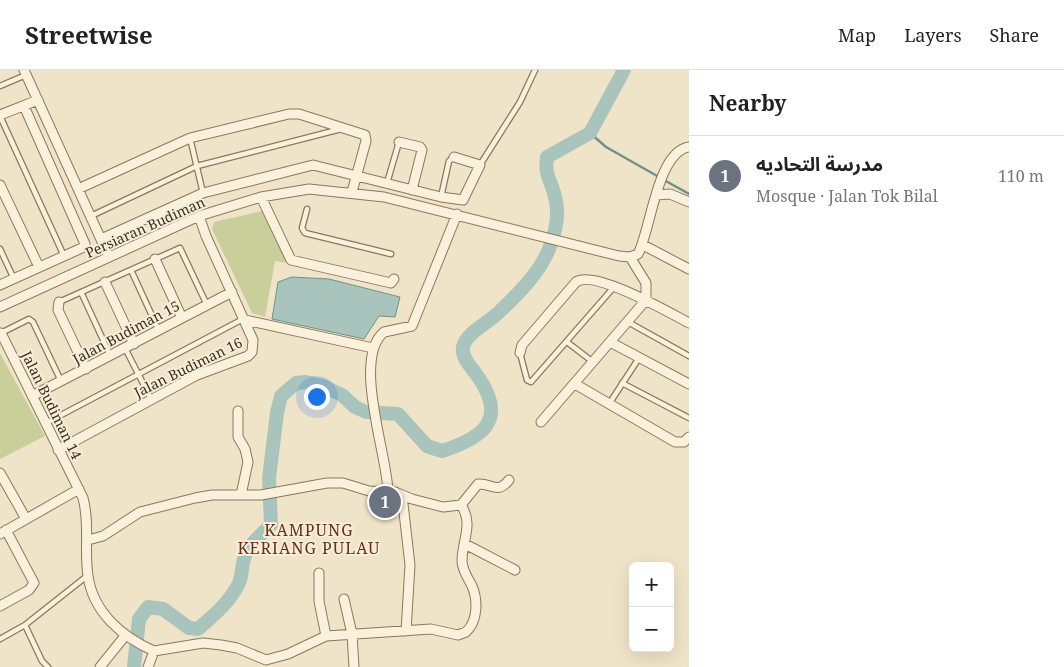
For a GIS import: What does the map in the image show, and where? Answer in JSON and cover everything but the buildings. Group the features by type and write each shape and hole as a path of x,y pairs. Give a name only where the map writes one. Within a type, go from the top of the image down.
{"street":[{"path":"25,73 109,257"},
{"path":"0,116 38,100"},
{"path":"0,285 84,247 84,240 24,106"},
{"path":"78,189 190,138 294,113 362,133 366,138 358,175 352,192"},
{"path":"399,142 420,147 422,150 412,190"},
{"path":"541,422 646,300 646,283 630,257 638,254 643,245 657,191 666,169 677,152 689,147"},
{"path":"101,239 203,192 313,165 441,197 466,199 480,165 454,158"},
{"path":"0,185 39,267"},
{"name":"Persiaran Budiman","path":"0,307 199,216 261,197 300,189 352,192 457,214 630,257"},
{"path":"657,191 689,202"},
{"path":"261,197 292,260 391,283 394,278"},
{"path":"388,491 374,402 371,360 373,348 384,332 412,326 457,214"},
{"name":"Jalan Budiman 16","path":"58,450 197,375 248,356 252,352 254,343 206,236 199,216"},
{"path":"643,245 689,269"},
{"path":"155,259 182,318"},
{"path":"520,353 522,345 579,280 590,280 614,287 646,300 689,323"},
{"path":"105,282 129,346"},
{"name":"Jalan Budiman 15","path":"32,396 232,292"},
{"path":"59,302 58,310 86,369"},
{"path":"244,319 373,348"},
{"name":"Jalan Budiman 14","path":"1,330 58,450 79,489 87,514 88,575 98,607 129,638 152,650"},
{"path":"610,342 689,384"},
{"path":"574,384 675,442 684,442 689,437"},
{"path":"238,410 238,438 248,462 241,496"},
{"path":"0,473 26,519"},
{"path":"88,540 103,536 140,512 212,495 241,496 268,494 278,491 343,483 369,492 388,491 442,507 461,505 478,484 498,488 503,487 509,480"},
{"path":"0,606 29,590 34,583 3,532 79,489"},
{"path":"402,495 410,565 406,632"},
{"path":"148,667 152,650 203,643 221,644 237,648 268,663 326,636 431,629 458,634 466,632 471,628 476,610 473,588 462,561 468,525 466,513 461,505"},
{"path":"464,544 515,570"},
{"path":"318,573 319,601 326,636"},
{"path":"344,599 352,634 354,667"},
{"path":"100,667 129,638"}],"lane":[{"path":"480,165 520,102 535,70"},
{"path":"0,86 25,73"},
{"path":"0,116 64,257"},
{"path":"91,216 197,166 347,128"},
{"path":"190,138 203,192"},
{"path":"387,183 399,142"},
{"path":"441,197 449,161 454,158"},
{"path":"307,209 302,228 306,233 391,254"},
{"path":"59,302 180,248 207,305"},
{"path":"0,249 14,279"},
{"path":"131,270 159,331"},
{"path":"520,353 525,375 530,382 533,381 614,287"},
{"path":"82,292 111,356"},
{"path":"1,330 29,319 33,322 61,381"},
{"path":"45,423 244,319"},
{"path":"628,322 689,356"},
{"path":"567,342 593,362"},
{"path":"129,346 151,399"},
{"path":"609,404 639,358"},
{"path":"622,383 689,418"},
{"path":"0,639 25,625 88,575"},
{"path":"25,625 42,661 48,667"}],"green space":[{"path":"262,211 287,263 275,261 265,317 252,313 212,229 214,222"},
{"path":"0,353 45,436 0,459"}],"water":[{"path":"292,277 329,279 400,297 395,317 379,316 364,339 272,319 278,282"}],"waterway":[{"path":"134,667 139,619 148,607 163,609 189,628 198,629 225,604 238,585 248,549 271,525 269,478 277,413 281,396 296,383 306,382 323,386 342,395 355,407 366,412 398,414 427,446 442,451 470,439 481,432 488,424 491,414 486,389 465,358 463,347 468,337 494,317 520,291 545,258 554,236 557,214 556,200 547,173 547,157 590,133 624,70"},
{"path":"590,133 606,147 659,177"},
{"path":"664,180 689,194"}],"place":[{"name":"مدرسة التحاديه","path":"385,502"}],"district":[{"name":"KAMPUNG KERIANG PULAU","path":"309,539"}]}
